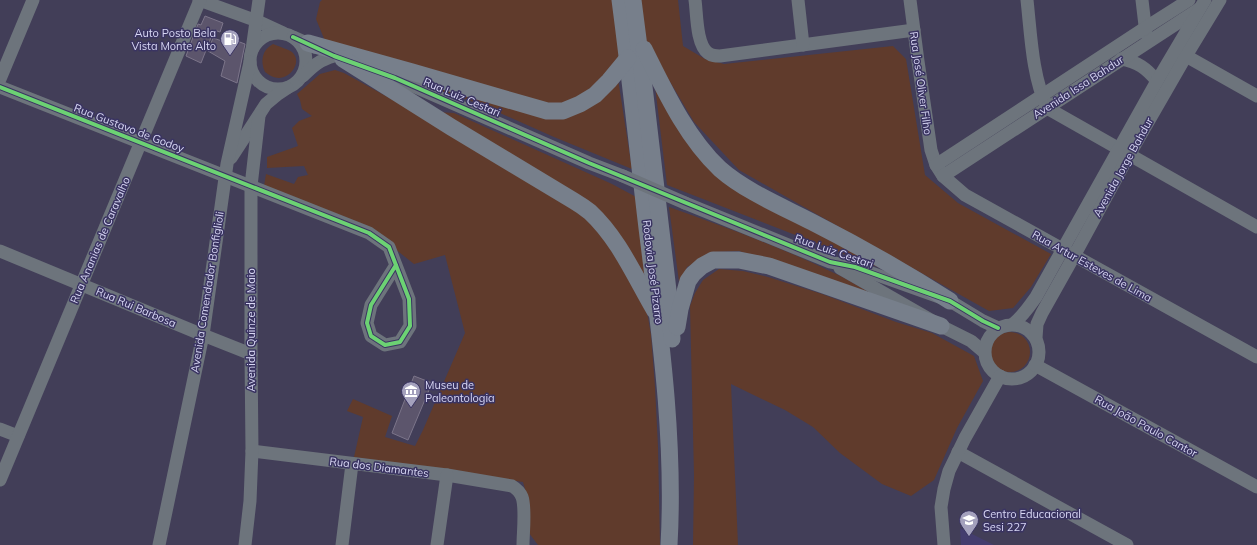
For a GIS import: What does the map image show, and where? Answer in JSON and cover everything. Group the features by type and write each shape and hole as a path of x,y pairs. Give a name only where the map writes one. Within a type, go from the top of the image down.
{"main road":[{"name":"Rodovia José Pizarro","path":"620,0 659,318 664,374 670,486 669,545"},
{"name":"Rodovia José Pizarro","path":"632,0 638,38 670,314 678,432 678,545"},
{"path":"295,38 547,110 564,111 595,95 609,82 628,58"},
{"path":"638,38 681,119 708,156 721,170 741,184 865,249 950,301"},
{"path":"338,57 589,211 609,232 617,244 659,318"},
{"path":"673,352 680,309 688,281 692,274 713,260 739,260 769,266 941,326"}],"street":[{"path":"0,79 33,0"},
{"name":"Rua Luiz Cestari","path":"200,0 257,21 338,57 395,78 589,163 830,262 971,342 984,352"},
{"name":"Rua Ananias de Caravalho","path":"0,480 200,0"},
{"name":"Avenida Comendador Bonfiglioli","path":"159,545 202,335 226,170 240,101 251,57 260,0"},
{"path":"695,0 699,35 703,48 710,54 720,56 914,30"},
{"path":"798,0 804,45"},
{"name":"Rua José Oliver Filho","path":"910,0 928,134 939,170"},
{"path":"1027,0 1035,66 1044,102 1124,152 1257,227"},
{"path":"1142,0 1148,41"},
{"name":"Avenida Issa Bahdur","path":"939,170 1044,102 1145,28 1189,0"},
{"name":"Avenida Issa Bahdur","path":"1044,102 1121,59 1203,4 1215,0"},
{"name":"Avenida Jorge Bahdur","path":"1124,152 1157,81 1181,53 1220,0"},
{"name":"Avenida Jorge Bahdur","path":"1036,338 1037,324 1069,253 1124,152 1181,53 1203,4"},
{"path":"277,33 295,38 304,49 306,65 304,73 296,82 277,89 270,88 262,84 256,78 252,70 251,57 255,45 268,35 277,33"},
{"path":"1181,53 1257,96"},
{"path":"226,170 266,104 296,82 315,64 324,58 338,57"},
{"path":"1121,59 1137,63 1150,73 1157,81"},
{"name":"Rua Gustavo de Godoy","path":"0,87 141,142 226,170 251,186 369,233 389,247 396,265 409,300 410,326 400,342 385,345 371,336 367,323 371,305 396,265"},
{"name":"Avenida Quinze de Maio","path":"245,545 250,501 252,451 251,186 259,116"},
{"name":"Rua Artur Esteves de Lima","path":"939,170 965,195 1257,357"},
{"name":"Rua Rui Barbosa","path":"0,251 251,354"},
{"name":"Avenida Jorge Bahdur","path":"1013,324 1021,318 1069,253"},
{"name":"Rua Luiz Cestari","path":"830,262 855,267 950,301 998,328"},
{"path":"1013,324 1022,326 1030,331 1036,338 1039,347 1039,356 1031,371 1025,376 1010,379 996,374 990,368 984,352 988,338 992,332 998,328 1013,324"},
{"name":"Rua João Paulo Cantor","path":"1035,365 1257,487"},
{"path":"944,545 941,506 949,471 965,438 1000,376"},
{"path":"0,429 18,436"},
{"name":"Rua dos Diamantes","path":"252,451 447,475 505,485 517,489 522,497 524,505 523,545"},
{"path":"958,452 1127,545"},
{"path":"342,545 352,464"},
{"path":"437,545 447,475"}],"shaded area":[{"path":"322,0 613,0 621,57 586,94 562,105 546,106 325,41 316,19 320,2"},
{"path":"639,0 678,0 683,46 705,59 724,64 893,46 906,59 925,175 958,203 1051,254 1031,287 1013,308 989,311 739,170 694,122 645,40"},
{"path":"273,44 293,53 295,57 296,61 294,69 287,76 277,78 265,72 263,68 262,60 264,53 269,46"},
{"path":"335,70 344,73 442,127 573,207 598,228 639,291 648,317 655,387 660,545 538,545 529,533 529,503 523,482 354,457 363,417 347,411 353,399 392,416 385,437 415,446 465,333 445,255 414,264 365,225 264,186 266,174 294,184 298,177 308,175 304,166 267,168 267,157 298,146 292,128 299,121 312,116 302,109 297,94 320,74"},
{"path":"618,79 632,169 554,137 480,104 444,92 433,83 554,119"},
{"path":"655,86 714,171 906,278 667,185"},
{"path":"439,112 454,113 612,184 638,198 645,282 616,233"},
{"path":"669,207 794,255 839,275 874,295 739,251 715,252 687,267 680,289"},
{"path":"719,269 743,271 768,277 822,294 896,322 932,333 974,356 983,381 957,428 934,480 911,496 882,484 840,453 813,427 785,410 731,384 738,545 693,545 694,475 690,306 695,293 703,280"},
{"path":"1010,332 1018,334 1024,338 1028,344 1030,352 1028,360 1024,366 1018,370 1010,372 1002,370 996,366 992,360 990,352 992,344 996,338 1002,334"},
{"name":"Centro Educacional Sesi 227","path":"960,528 994,545 961,545"}],"building":[{"path":"205,16 223,23 220,32 214,30 201,63 186,56 198,24 201,25"},
{"name":"Auto Posto Bela Vista Monte Alto","path":"213,38 228,43 229,38 245,44 237,83 221,76 225,61 208,51"},
{"name":"Museu de Paleontologia","path":"414,376 432,383 408,440 392,433"}],"cycle path":[{"path":"293,37 334,56 395,78 589,163 830,262 855,267 950,301 983,321 998,328"},
{"path":"0,87 369,233 389,247 409,299 410,326 400,342 385,345 371,336 367,323 371,305 396,265"}],"place":[{"name":"Auto Posto Bela Vista Monte Alto","path":"230,56"},
{"name":"Museu de Paleontologia","path":"411,408"},
{"name":"Centro Educacional Sesi 227","path":"969,537"}]}
